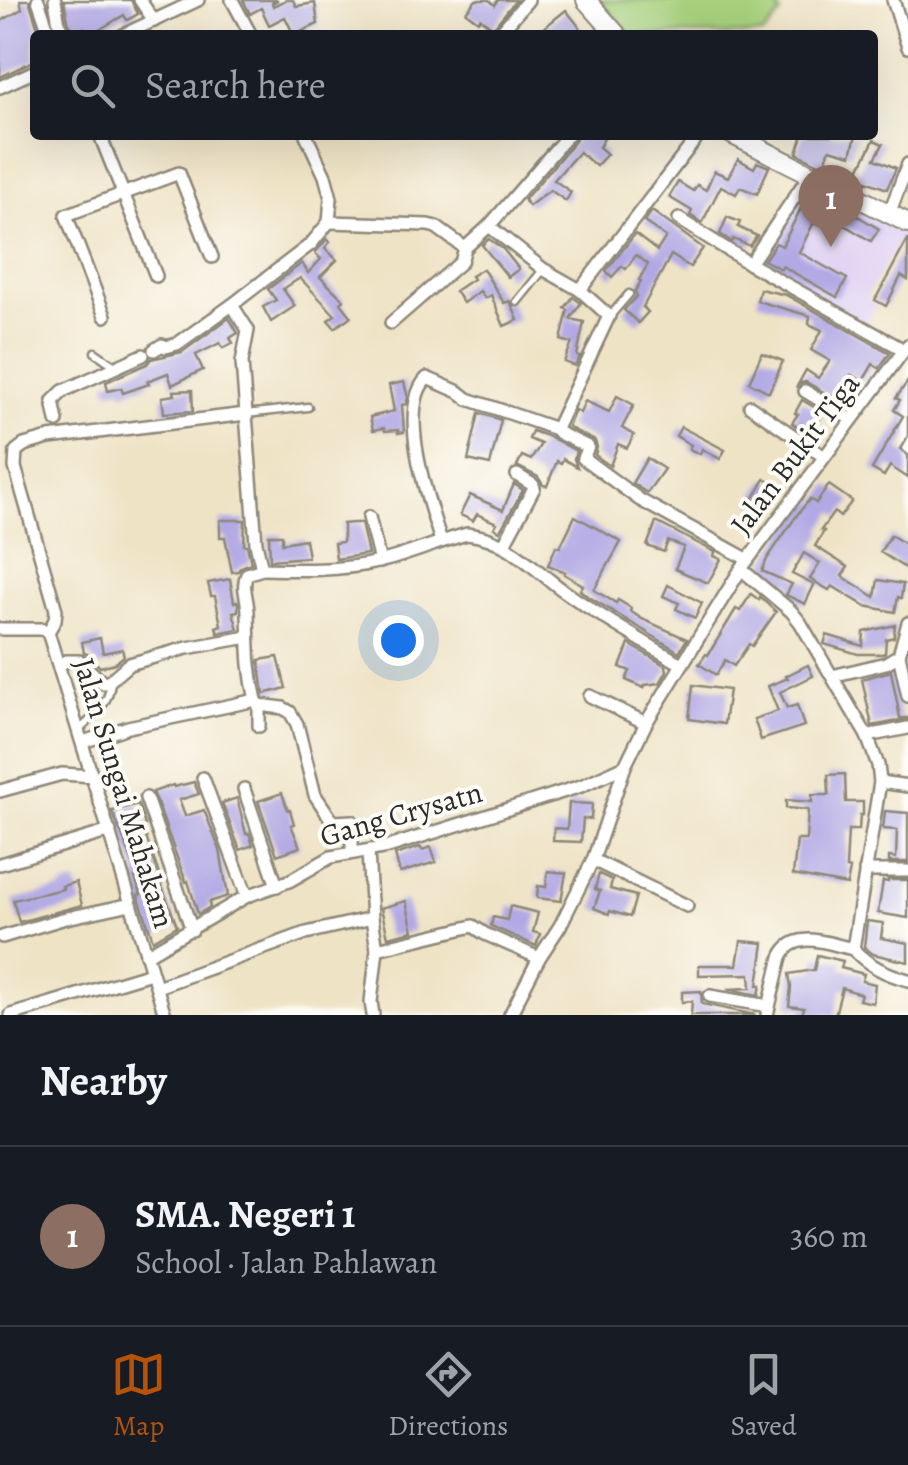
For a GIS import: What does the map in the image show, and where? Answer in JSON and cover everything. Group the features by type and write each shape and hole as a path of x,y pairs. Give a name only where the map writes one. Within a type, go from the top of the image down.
{"main road":[{"path":"586,0 613,30"},
{"path":"743,140 908,223"}],"street":[{"path":"38,0 48,30"},
{"path":"55,0 62,30"},
{"path":"140,0 154,21"},
{"path":"134,30 198,0"},
{"path":"232,0 248,30"},
{"path":"504,28 528,0"},
{"path":"894,0 908,47"},
{"path":"0,87 30,73"},
{"path":"102,140 156,276"},
{"path":"57,421 53,401 64,391 162,345 166,348 178,344 311,244 329,222 331,198 326,176 308,140"},
{"path":"392,323 460,262 465,248 564,140"},
{"path":"580,290 695,140"},
{"path":"889,214 908,164"},
{"path":"105,316 66,215 179,172 212,257"},
{"path":"750,264 810,174"},
{"path":"679,219 750,264 906,347"},
{"path":"329,222 428,225 465,248"},
{"path":"489,226 543,269 580,290 609,316 556,429"},
{"path":"232,306 248,330 242,362 256,543 262,569"},
{"name":"Jalan Bukit Tiga","path":"853,949 880,782 878,765 867,736 791,611 744,564 847,417 906,347"},
{"path":"441,541 415,450 418,389 424,379 432,379 468,400 556,429 588,448 583,458 640,500 744,564 646,723 624,766 593,860 510,1015"},
{"path":"805,391 847,417"},
{"path":"750,406 823,456"},
{"path":"48,632 56,620 56,610 14,467 16,451 49,438 246,414"},
{"path":"504,544 534,488 516,475"},
{"path":"369,517 380,562"},
{"path":"259,726 247,656 247,574 262,569 322,570 380,562 467,534 504,544 563,590 680,664"},
{"path":"907,628 899,656 908,696"},
{"name":"Jalan Sungai Mahakam","path":"0,629 48,632 165,1015"},
{"path":"59,665 80,661 102,683 111,681 123,667 140,661 248,637"},
{"path":"832,676 899,656"},
{"path":"590,696 646,723"},
{"path":"81,736 257,702 283,708 297,724 315,795 333,822 352,821 352,853"},
{"path":"867,736 908,728"},
{"name":"Gang Crysatn","path":"146,956 246,896 277,886 332,857 368,852 582,786 624,766"},
{"path":"0,791 62,774 94,776"},
{"path":"203,778 246,896"},
{"path":"880,782 908,786"},
{"path":"244,789 277,886"},
{"path":"146,798 192,930"},
{"path":"0,864 110,832"},
{"path":"368,852 377,949 373,1015"},
{"path":"593,860 687,906"},
{"path":"865,872 908,871"},
{"path":"2,937 131,904"},
{"path":"157,987 306,933 372,918"},
{"path":"377,949 472,926 539,958"},
{"path":"710,996 768,1010 784,949 804,939 853,949 870,965 908,980"},
{"path":"11,1015 151,973"}],"lane":[{"path":"517,302 543,269"},
{"path":"609,316 629,294"},
{"path":"95,352 114,366"},
{"path":"246,414 308,407"},
{"path":"81,736 106,704 111,681"}],"shaded area":[{"path":"808,182 905,232 866,297 877,305 864,326 757,263"}],"green space":[{"path":"598,0 774,0 781,14 767,30 625,30"}],"building":[{"path":"20,0 29,0 38,30 30,30 30,62 0,77 0,22 22,9"},
{"path":"64,0 131,0 138,14 127,20 124,15 99,30 72,30"},
{"path":"243,0 278,0 273,6 286,0 293,0 296,6 315,3 318,24 292,30 285,17 269,25 261,8 250,14"},
{"path":"476,0 489,0 495,5 498,0 516,0 493,28 466,12"},
{"path":"566,10 581,29 580,30 541,30"},
{"path":"603,140 599,147 607,154 596,166 579,152 554,180 571,192 566,201 550,190 529,206 524,200 575,141"},
{"path":"801,140 855,140 851,155 830,149 823,166 797,153"},
{"path":"874,140 883,144 875,159 896,168 887,189 854,180"},
{"path":"738,159 754,168 757,162 769,167 757,194 740,187 736,194 721,186 702,223 690,215 692,211 669,197 678,182 693,191 697,185 706,190 714,171 728,177"},
{"path":"806,198 822,206 799,252 847,279 837,297 764,260 776,243 782,246"},
{"path":"843,207 879,229 871,241 836,220"},
{"path":"652,211 703,248 690,267 671,255 643,307 648,312 638,323 624,310 637,296 635,291 648,264 636,255 626,269 622,266 612,277 606,271 635,234 657,251 666,237 644,222"},
{"path":"727,217 757,236 750,246 720,234"},
{"path":"327,239 330,242 325,248 337,260 320,277 344,300 341,303 351,316 335,328 328,320 335,315 300,278 283,289 295,306 271,322 263,307 276,300 268,289 302,263 308,273 321,259 315,253"},
{"path":"489,239 519,269 508,277 482,245"},
{"path":"908,239 908,280 901,276 886,306 875,300"},
{"path":"483,269 504,303 510,301 518,320 504,326 491,295 485,298 480,291 463,303 455,291"},
{"path":"760,289 786,295 890,353 879,368 873,364 863,381 851,375 836,399 806,382 796,388 806,370 818,378 830,361 811,350 822,330 809,324 810,316 757,301"},
{"path":"573,297 581,303 570,319 584,322 577,356 580,357 575,366 564,362 572,343 561,340 568,310 565,308"},
{"path":"229,318 238,333 230,338 233,343 223,348 220,343 196,355 203,370 172,385 168,373 123,393 121,388 108,391 106,382 151,359 182,352"},
{"path":"762,353 783,361 769,392 749,382"},
{"path":"908,381 908,436 900,449 908,455 908,478 890,466 884,476 872,469 903,416 894,410 900,400 896,398"},
{"path":"404,382 408,398 402,405 404,432 373,430 370,417 394,411 389,385"},
{"path":"192,390 193,411 164,413 162,397 175,395 174,391"},
{"path":"617,396 634,405 622,428 634,435 627,448 618,444 610,466 595,455 595,441 568,427 575,410 580,413 585,401 609,412"},
{"path":"802,400 824,413 809,435 792,423"},
{"path":"479,413 501,420 490,465 468,460"},
{"path":"681,427 725,450 720,459 702,449 700,454 689,449 691,445 676,436"},
{"path":"532,431 576,451 577,467 563,459 561,463 557,461 547,486 517,466 522,456 531,460 541,444 529,439"},
{"path":"647,458 664,469 647,493 632,483"},
{"path":"765,479 781,488 768,511 751,503"},
{"path":"514,484 523,490 500,531 494,528 497,523 477,514 473,521 460,515 470,495 503,510"},
{"path":"829,485 852,501 840,517 834,512 815,546 848,567 842,576 875,597 878,580 903,584 895,612 865,606 832,586 829,590 810,579 820,563 804,553 792,574 814,585 805,604 786,595 792,584 762,571 797,515 810,499 816,503"},
{"path":"575,516 621,542 594,590 616,603 618,600 642,619 687,639 679,652 586,595 580,590 583,585 548,565"},
{"path":"220,520 245,520 244,545 251,563 238,571 232,572 225,537 220,537"},
{"path":"656,522 715,552 714,556 721,559 708,583 675,569 684,547 668,541 664,552 647,546"},
{"path":"361,523 368,554 336,559 334,543 343,542 343,524"},
{"path":"269,535 282,535 282,543 305,539 308,557 270,560"},
{"path":"891,535 908,546 908,570 880,552"},
{"path":"230,579 234,602 238,604 238,611 233,612 238,629 218,633 216,627 221,625 208,583"},
{"path":"668,585 702,603 695,618 676,609 679,603 663,596"},
{"path":"751,594 776,612 734,666 725,660 716,675 699,664 736,609 740,611"},
{"path":"895,625 894,637 886,639 882,654 858,654 824,644 827,635 863,646 864,632"},
{"path":"100,638 103,653 122,649 124,656 100,667 84,653 82,642"},
{"path":"629,644 666,666 660,683 644,688 626,680 630,671 620,667"},
{"path":"278,657 286,688 264,694 259,660"},
{"path":"808,665 813,676 780,692 787,708 797,705 804,726 761,740 754,719 778,711 768,686"},
{"path":"891,671 900,718 908,719 872,726 862,679"},
{"path":"693,685 729,690 724,724 689,719"},
{"path":"845,774 846,802 863,802 859,830 848,830 847,885 793,875 797,840 806,840 808,810 786,808 786,800 812,802 812,795 829,795 828,775"},
{"path":"194,782 199,794 179,800 185,816 204,810 220,850 228,896 209,902 210,907 198,914 153,792"},
{"path":"282,793 300,847 277,855 258,801"},
{"path":"237,798 246,834 249,833 253,845 240,850 222,803"},
{"path":"569,803 592,804 591,819 583,819 581,842 553,841 554,828 567,829"},
{"path":"138,804 177,926 153,940 138,895 141,894 135,878 139,876 112,811"},
{"path":"885,811 908,813 908,862 889,862 889,857 896,858 897,830 883,829"},
{"path":"431,847 436,862 400,873 395,855"},
{"path":"548,871 566,873 561,901 537,898 538,886 546,887"},
{"path":"599,874 612,880 610,889 636,896 630,917 594,908 600,891 595,889"},
{"path":"908,880 908,918 878,913 883,881"},
{"path":"76,882 82,905 19,922 13,900 63,889 62,886"},
{"path":"406,901 413,931 388,937 381,908"},
{"path":"510,906 538,913 533,932 540,934 536,946 491,926 493,917 507,920"},
{"path":"867,921 883,923 881,938 908,943 908,962 873,954 864,947"},
{"path":"741,941 764,943 759,995 727,989 751,988 750,974 699,975 699,965 737,965"},
{"path":"817,955 843,961 841,968 864,974 862,981 875,984 873,1003 859,1000 861,994 842,988 835,1015 802,1015 804,1008 789,1006 789,974 814,970"},
{"path":"701,991 702,1004 756,1015 691,1015 692,1001 682,1002 682,992"}],"place":[{"name":"SMA. Negeri 1","path":"831,247"}]}
